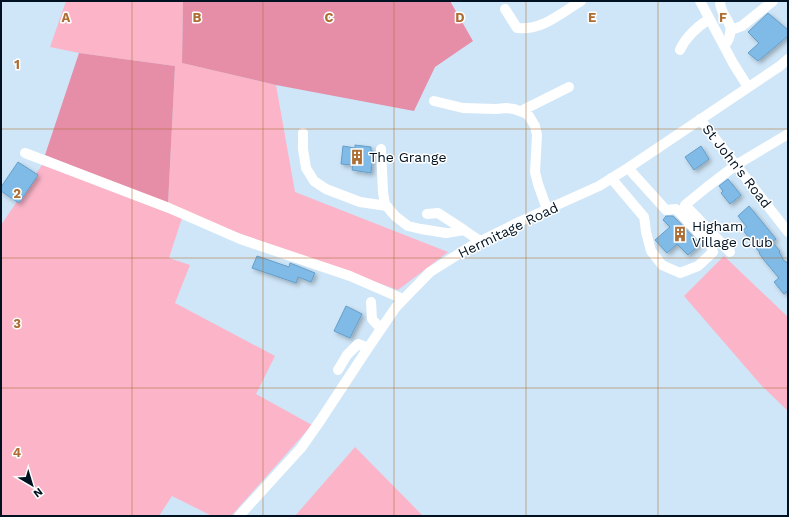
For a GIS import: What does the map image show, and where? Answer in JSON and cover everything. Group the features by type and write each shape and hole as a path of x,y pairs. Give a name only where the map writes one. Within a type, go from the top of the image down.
{"street":[{"path":"505,9 517,28 534,27 545,23 581,1"},
{"path":"700,1 748,87"},
{"path":"720,1 721,10 730,25 731,30 728,41 724,45"},
{"path":"731,30 742,26 773,1"},
{"path":"680,50 685,40 709,19"},
{"name":"Hermitage Road","path":"239,516 301,448 396,307 430,272 480,241 599,186 788,60"},
{"path":"521,111 569,87"},
{"path":"434,101 463,108 509,108 521,111 527,115 537,130 535,172 547,209"},
{"name":"St John's Road","path":"700,119 788,232"},
{"path":"303,133 303,149 306,168 314,181 326,189 360,202 387,206"},
{"path":"730,252 685,205 736,165 788,134"},
{"path":"381,149 385,204 394,216 408,226 421,229 446,233 464,230"},
{"path":"26,153 169,208 240,239 350,276 403,299"},
{"path":"611,178 644,217 651,251 662,265 680,273 698,266 713,252 711,246 676,209 666,210 628,168"},
{"path":"427,214 438,212 480,241"},
{"path":"371,302 372,319 381,329"},
{"path":"338,370 347,355 358,344 368,348"}],"shaded area":[{"path":"66,1 183,1 182,63 276,85 295,192 448,252 398,290 230,230 168,204 175,66 79,53 50,47"},
{"path":"183,1 450,1 473,41 435,67 414,111 276,85 182,63"},
{"path":"79,53 175,66 168,204 45,155"},
{"path":"44,162 182,218 169,258 190,265 175,303 275,356 256,394 312,425 231,516 212,516 172,496 159,516 1,516 1,225"},
{"path":"724,256 788,317 788,411 761,385 684,296"},
{"path":"355,447 423,516 295,516"}],"building":[{"path":"768,13 788,30 788,36 758,61 748,53 759,43 748,32"},
{"name":"The Grange","path":"355,145 371,147 371,151 373,151 371,173 352,170 353,165 341,164 343,146 355,148"},
{"path":"701,146 709,159 694,170 685,157"},
{"path":"18,162 38,175 19,203 1,191 1,187"},
{"path":"728,179 741,195 730,204 721,193 723,191 719,186"},
{"path":"749,206 776,239 772,242 780,251 779,252 783,260 788,264 788,290 784,294 774,282 779,278 743,230 747,227 738,216"},
{"name":"Higham Village Club","path":"666,216 673,216 700,244 688,255 677,244 667,253 655,240 670,227 663,220"},
{"path":"257,256 289,267 290,263 315,273 311,282 298,277 296,283 252,268"},
{"path":"346,306 362,314 350,338 334,331"}],"place":[{"name":"The Grange","path":"357,157"},
{"name":"Higham Village Club","path":"680,234"}]}
